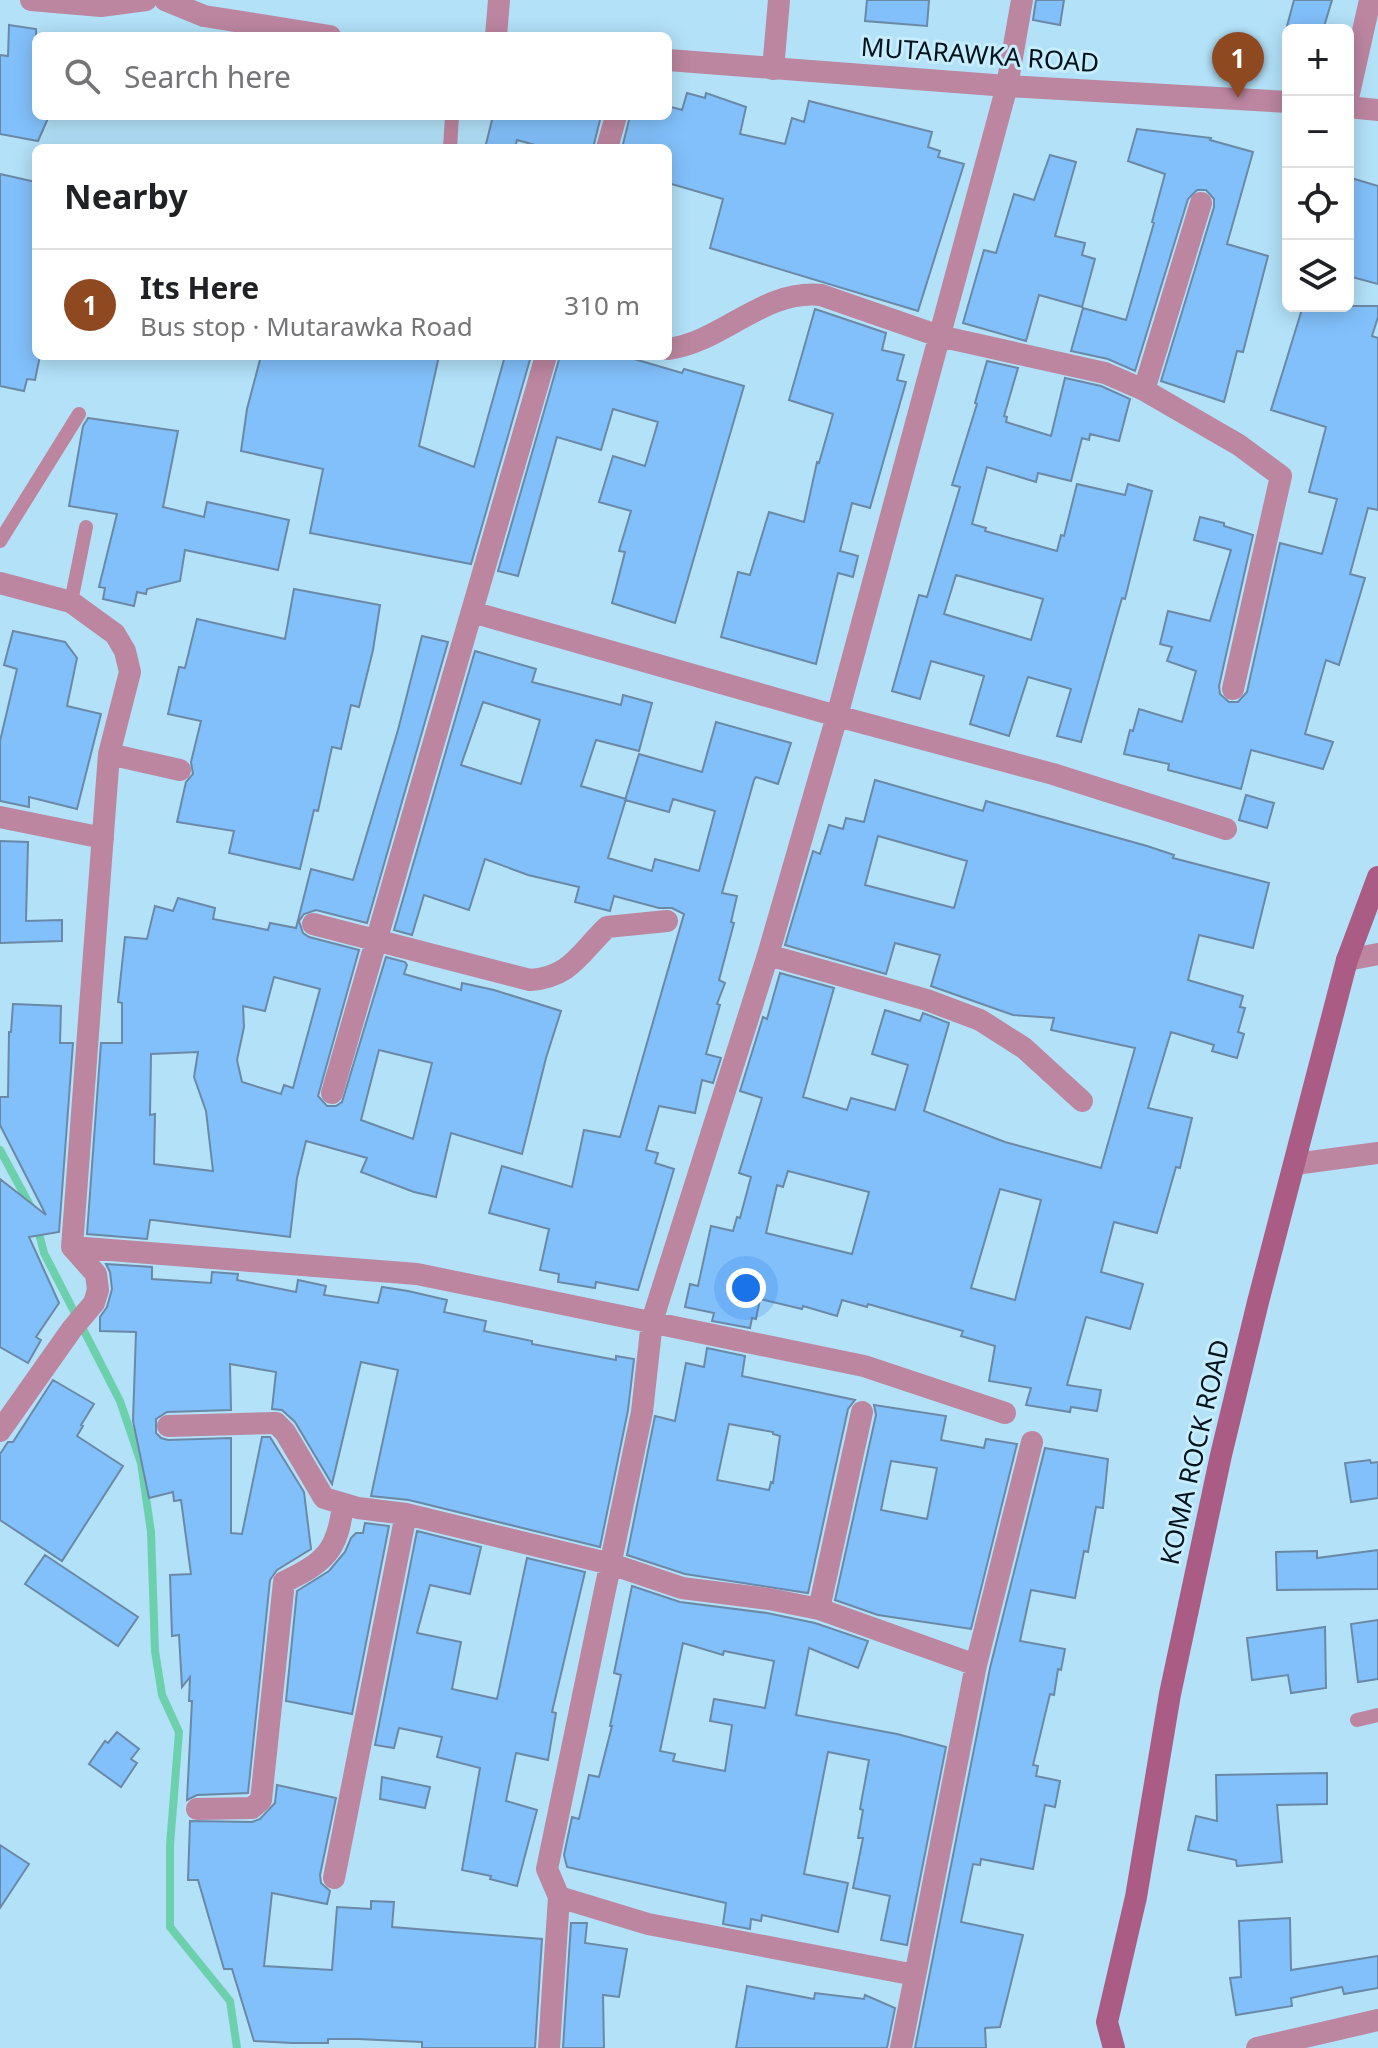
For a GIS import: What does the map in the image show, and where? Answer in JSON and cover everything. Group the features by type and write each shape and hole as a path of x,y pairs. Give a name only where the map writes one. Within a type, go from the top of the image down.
{"main road":[{"name":"KOMA ROCK ROAD","path":"1114,2048 1107,2022 1136,1897 1170,1694 1228,1424 1347,960 1378,877"}],"street":[{"path":"31,0 101,6 146,0"},
{"path":"165,0 204,16 305,32"},
{"path":"496,32 499,0"},
{"path":"773,69 779,0"},
{"path":"549,2048 559,1897 547,1869 642,1412 652,1321 768,955 837,716 1007,86 1022,0"},
{"path":"1348,96 1370,0"},
{"name":"MUTARAWKA ROAD","path":"672,60 1007,86 1282,102"},
{"path":"1354,108 1378,110"},
{"path":"608,144 615,120"},
{"path":"1144,390 1201,203"},
{"path":"672,348 700,339 776,301 808,294 821,295 939,336 1105,373 1144,390 1239,445 1281,476 1233,689"},
{"path":"332,1093 545,360"},
{"path":"0,583 71,602 115,634 125,651 130,672 109,754 72,1247 96,1274 98,1290 94,1303 0,1431"},
{"path":"472,612 1053,774 1226,829"},
{"path":"109,754 180,770"},
{"path":"0,817 103,838"},
{"path":"313,924 539,980 548,979 575,963 607,927 667,921"},
{"path":"1347,960 1378,954"},
{"path":"768,955 927,1000 980,1020 1024,1048 1082,1101"},
{"path":"1295,1164 1378,1153"},
{"path":"72,1247 417,1274 864,1366 1005,1413"},
{"path":"819,1609 862,1412"},
{"path":"168,1426 276,1423 285,1432 324,1498 406,1514 611,1564 682,1588 819,1609 976,1665"},
{"path":"901,2048 976,1665 1032,1442"},
{"path":"197,1809 252,1808 261,1800 284,1582 313,1567 325,1556 335,1542 343,1504"},
{"path":"334,1878 406,1514"},
{"path":"559,1897 648,1924 915,1975"},
{"path":"1257,2048 1378,2020"}],"lane":[{"path":"450,144 452,120"},
{"path":"0,541 79,414"},
{"path":"71,602 86,527"},
{"path":"1357,1720 1378,1715"}],"building":[{"path":"867,0 929,0 927,26 865,21"},
{"path":"1036,0 1064,0 1060,25 1033,20"},
{"path":"1294,0 1332,0 1325,24 1288,24"},
{"path":"9,25 36,29 32,32 32,120 47,120 38,141 0,134 0,55 8,56"},
{"path":"687,93 705,98 706,93 746,107 740,134 785,144 792,118 804,122 809,101 932,132 928,147 940,151 938,157 964,164 918,311 710,248 723,199 672,184 672,144 623,144 629,120 672,120 672,107 682,110"},
{"path":"492,120 600,120 594,144 532,144 517,140 516,144 486,144"},
{"path":"1137,129 1211,138 1253,152 1227,244 1268,256 1243,352 1237,351 1224,402 1161,381 1214,207 1214,199 1206,190 1197,190 1188,199 1135,371 1108,359 1071,351 1083,308 1126,320 1165,174 1128,161"},
{"path":"1050,155 1076,162 1055,236 1085,243 1082,255 1095,259 1082,307 1039,295 1026,341 963,323 984,250 996,253 1014,194 1034,200"},
{"path":"0,174 32,181 32,360 39,360 35,380 27,379 24,391 0,386"},
{"path":"1354,179 1378,186 1378,284 1354,278"},
{"path":"1354,306 1378,306 1372,336 1378,338 1378,510 1368,508 1350,574 1365,578 1339,665 1326,660 1305,734 1333,742 1323,769 1251,750 1241,789 1168,770 1169,764 1124,754 1139,709 1182,722 1196,671 1167,661 1172,647 1160,644 1168,611 1210,621 1231,550 1194,540 1200,517 1253,535 1219,686 1220,694 1229,702 1238,702 1247,692 1280,543 1322,554 1337,499 1309,492 1326,427 1271,410 1301,312 1354,312"},
{"path":"815,309 886,333 882,350 904,355 897,380 906,382 870,508 852,503 840,551 858,556 853,577 838,573 816,664 721,637 738,572 750,575 769,512 804,522 817,462 833,414 789,400"},
{"path":"260,360 438,360 419,446 474,467 504,360 530,360 471,564 310,533 323,469 241,451 247,409"},
{"path":"559,360 638,360 744,386 675,623 612,603 625,552 619,551 631,511 599,502 613,456 645,466 658,422 613,409 601,450 557,437 518,576 498,571"},
{"path":"987,361 1018,368 1004,416 1007,417 1006,422 1051,436 1065,378 1101,386 1130,399 1119,441 1090,434 1089,440 1082,438 1071,481 1038,473 1036,482 987,467 972,524 986,528 985,531 1057,551 1061,535 1064,536 1077,484 1125,495 1128,484 1152,491 1125,599 1122,598 1081,742 1057,736 1071,689 1028,677 1009,736 970,724 984,676 931,661 920,699 892,691 919,595 927,597 960,487 952,485","holes":["956,575 1043,599 1031,640 944,614"]},
{"path":"88,418 178,431 163,507 204,517 207,502 289,520 278,570 185,550 180,581 147,589 146,594 137,592 134,606 103,599 105,588 99,587 117,514 69,506 83,426"},
{"path":"294,589 380,605 359,707 351,705 341,749 332,747 318,811 314,810 300,869 229,853 234,831 177,822 186,782 193,774 191,762 201,721 168,714 179,667 185,668 197,619 285,639"},
{"path":"13,631 65,642 77,658 67,706 101,714 77,809 29,797 29,807 0,801 0,741 17,669 4,665"},
{"path":"422,636 448,642 367,923 316,910 304,914 299,921 303,933 309,937 359,950 318,1096 327,1106 342,1102 386,957 405,962 404,974 461,990 462,983 494,990 561,1011 522,1154 451,1133 436,1197 361,1172 367,1158 306,1141 297,1178 290,1237 153,1220 150,1220 147,1239 87,1234 101,1043 122,1043 122,1003 118,1002 125,937 147,939 155,906 173,911 178,898 215,908 213,919 268,930 270,923 296,928 311,869 353,880 398,730","holes":["274,977 320,989 293,1088 284,1085 281,1094 242,1082 237,1060 244,1027 243,1006 265,1011","379,1050 432,1063 413,1139 361,1120","198,1052 194,1077 206,1111 213,1171 154,1164 155,1114 150,1115 151,1054"]},
{"path":"475,651 536,669 532,682 621,705 623,695 652,703 639,751 596,740 581,786 625,799 639,754 702,772 716,722 791,743 778,784 756,777 754,780 722,893 737,896 731,922 734,923 719,980 725,983 706,1054 721,1058 713,1083 702,1080 695,1113 659,1106 646,1150 658,1153 655,1163 674,1169 638,1290 596,1282 595,1288 558,1282 559,1274 540,1270 549,1229 489,1213 502,1166 572,1187 584,1130 620,1137 684,914 672,908 659,908 614,896 610,911 575,902 579,887 528,875 485,859 469,910 424,895 412,935 394,930","holes":["483,702 540,720 521,784 461,765","673,799 715,811 699,871 655,859 652,871 608,858 626,800 669,812"]},
{"path":"875,780 983,811 986,801 1147,846 1174,855 1173,858 1269,883 1253,948 1199,935 1188,980 1243,996 1240,1007 1245,1008 1238,1032 1244,1034 1237,1058 1212,1051 1214,1045 1171,1032 1148,1108 1192,1118 1180,1168 1176,1167 1157,1233 1114,1222 1101,1272 1143,1284 1130,1329 1086,1317 1067,1385 1101,1390 1097,1411 1071,1407 1070,1412 1026,1405 1031,1388 989,1381 995,1346 961,1336 963,1331 868,1304 867,1307 842,1300 837,1316 803,1306 802,1309 760,1299 756,1319 752,1318 750,1328 712,1321 714,1313 685,1307 690,1284 698,1286 711,1226 733,1231 737,1217 740,1218 751,1177 739,1173 762,1098 740,1091 763,1017 767,1019 780,973 834,988 803,1097 847,1110 851,1098 895,1110 908,1065 872,1054 885,1010 920,1021 923,1013 949,1023 924,1111 1005,1142 1101,1168 1135,1048 1051,1030 1054,1018 1013,1015 931,986 940,955 895,943 886,974 785,945 813,851 820,854 829,825 843,829 846,818 864,822","holes":["878,836 967,861 954,908 865,885","788,1171 869,1192 852,1254 766,1233 777,1185 783,1187","1000,1189 1041,1200 1015,1300 971,1288"]},
{"path":"1246,795 1274,803 1267,828 1239,820"},
{"path":"0,841 28,842 26,921 62,920 62,941 0,943"},
{"path":"13,1004 61,1006 60,1043 73,1043 59,1232 29,1237 59,1303 36,1337 41,1340 28,1363 0,1347 0,1179 46,1215 0,1125 0,1097 8,1097 9,1032"},
{"path":"106,1264 152,1267 152,1279 211,1283 212,1272 238,1274 237,1280 296,1292 298,1280 326,1286 324,1295 378,1303 382,1287 408,1291 447,1300 444,1312 486,1321 484,1331 616,1360 616,1356 634,1359 628,1410 600,1547 409,1500 371,1496 398,1370 361,1362 332,1484 295,1422 282,1410 272,1409 276,1372 230,1364 231,1410 167,1412 156,1419 156,1433 168,1440 231,1438 231,1533 242,1534 262,1437 270,1437 304,1492 311,1549 277,1570 270,1580 248,1793 197,1795 187,1800 192,1701 189,1701 190,1677 182,1687 179,1635 172,1636 170,1575 191,1574 181,1500 174,1501 173,1492 149,1498 133,1421 136,1332 100,1331 100,1317 107,1307 112,1289"},
{"path":"707,1348 745,1356 742,1376 855,1400 848,1409 808,1593 685,1574 627,1555 655,1416 675,1421 686,1363 704,1367","holes":["729,1424 780,1436 773,1483 769,1490 717,1480"]},
{"path":"53,1380 94,1404 77,1436 123,1466 62,1561 0,1520 0,1454 8,1442 13,1442"},
{"path":"874,1405 946,1416 941,1440 984,1448 986,1439 1017,1444 971,1629 878,1615 835,1600 876,1415","holes":["891,1461 937,1468 927,1519 881,1510"]},
{"path":"1045,1448 1108,1459 1103,1508 1096,1507 1075,1598 1031,1590 1020,1641 1065,1649 1054,1695 1050,1694 1033,1765 1038,1766 1036,1776 1060,1781 1055,1807 1045,1805 1033,1869 981,1859 980,1865 973,1864 961,1922 1023,1935 1000,2027 985,2028 986,2048 915,2048 990,1668"},
{"path":"1370,1460 1371,1463 1378,1462 1378,1498 1351,1502 1345,1463"},
{"path":"365,1523 389,1526 352,1714 286,1701 297,1591 329,1571 345,1552 351,1538 356,1533 363,1533"},
{"path":"417,1531 481,1547 470,1594 430,1585 417,1633 461,1642 452,1689 497,1699 527,1558 585,1572 552,1712 556,1713 548,1760 516,1753 506,1801 537,1810 517,1886 462,1870 480,1768 437,1757 442,1737 399,1728 394,1748 375,1745"},
{"path":"1378,1550 1378,1589 1277,1590 1276,1552 1317,1551 1317,1558"},
{"path":"45,1555 138,1617 118,1646 25,1584"},
{"path":"632,1586 680,1602 767,1613 815,1623 868,1641 858,1668 809,1648 796,1715 897,1734 946,1747 907,1945 881,1940 890,1896 853,1888 863,1838 858,1838 863,1810 860,1809 869,1760 828,1752 804,1874 848,1883 838,1932 762,1915 761,1921 751,1919 750,1929 723,1924 726,1903 567,1867 564,1855 572,1817 579,1819 589,1775 599,1777 612,1726 621,1675 614,1673","holes":["683,1643 723,1655 724,1651 774,1661 765,1708 714,1699 710,1721 732,1725 725,1771 673,1761 675,1754 660,1751"]},
{"path":"1378,1620 1378,1679 1358,1682 1351,1624"},
{"path":"1325,1627 1326,1688 1291,1693 1288,1675 1252,1680 1247,1638"},
{"path":"117,1732 139,1749 131,1759 137,1763 121,1787 89,1764 105,1741 108,1743"},
{"path":"1327,1773 1327,1804 1277,1805 1282,1862 1237,1866 1236,1860 1188,1850 1196,1816 1217,1821 1216,1775"},
{"path":"382,1777 430,1787 425,1808 380,1799"},
{"path":"277,1785 336,1798 320,1875 321,1883 330,1891 327,1904 272,1893 264,1966 332,1970 337,1907 371,1909 371,1901 394,1902 392,1927 542,1939 535,2048 422,2048 422,2042 358,2039 328,2039 328,2043 254,2041 232,1969 224,1969 198,1880 188,1880 190,1821 252,1822 260,1819 275,1803"},
{"path":"0,1845 29,1864 0,1908"},
{"path":"1290,1918 1291,1970 1378,1956 1378,1988 1344,1994 1342,1987 1291,1998 1292,2006 1236,2015 1230,1978 1241,1977 1239,1921"},
{"path":"571,1923 587,1923 585,1943 627,1949 619,1997 603,1995 604,2048 563,2048"},
{"path":"747,1986 814,1999 815,1993 864,1999 865,1995 895,2008 887,2048 736,2048"}],"waterway":[{"path":"0,1150 32,1209"},
{"path":"37,1226 44,1253 120,1401 141,1463 151,1532 155,1651 162,1695 179,1732 170,1845 170,1927 230,2001 237,2048"}],"place":[{"name":"Its Here","path":"1238,98"}]}
